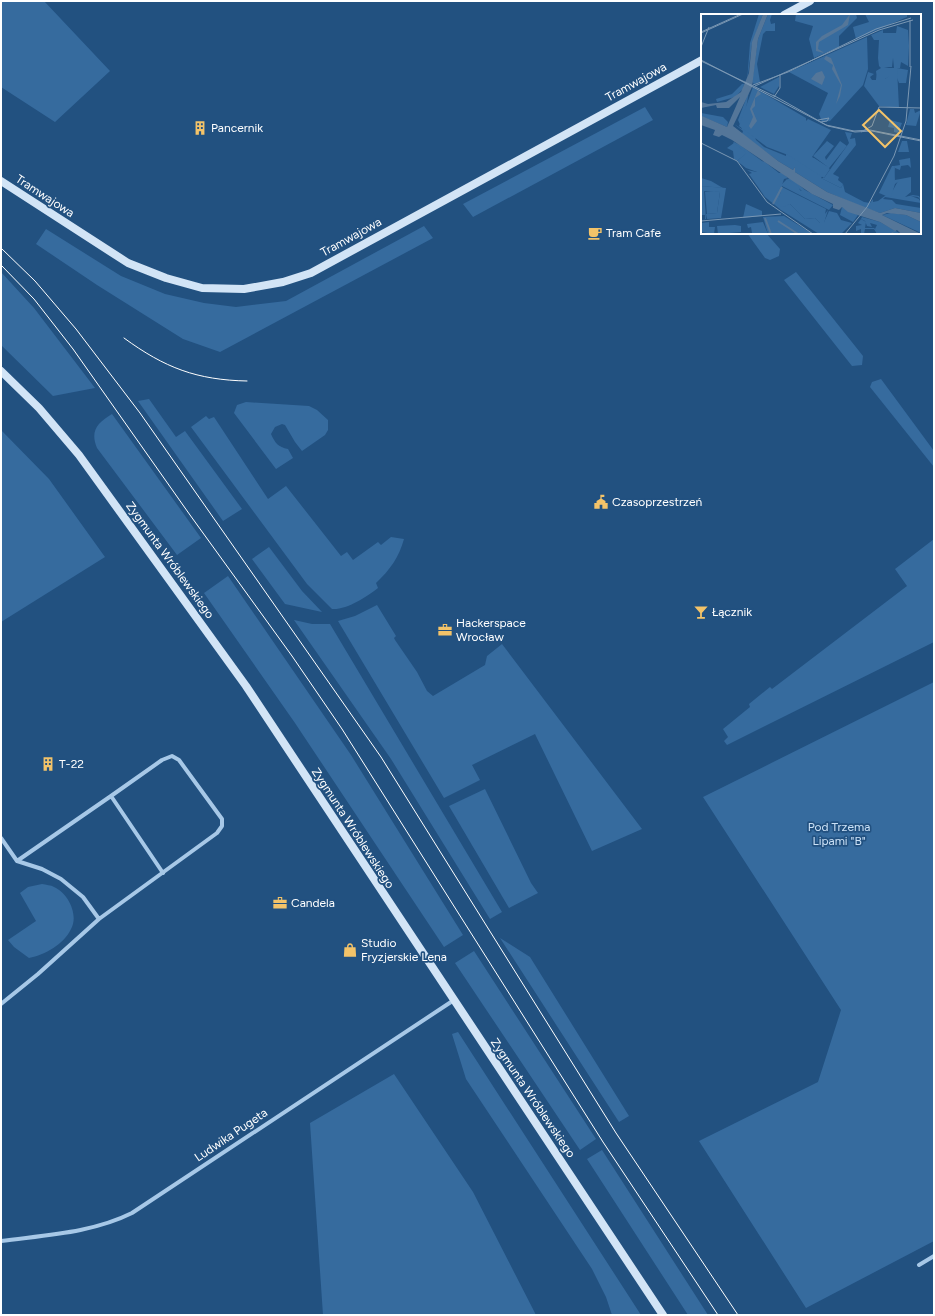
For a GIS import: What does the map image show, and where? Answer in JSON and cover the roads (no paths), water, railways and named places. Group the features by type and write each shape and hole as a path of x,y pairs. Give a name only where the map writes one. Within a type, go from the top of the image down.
{"main road":[{"path":"786,14 810,1"},
{"name":"Tramwajowa","path":"1,181 128,263 166,278 202,288 244,289 283,282 311,273 701,61"},
{"name":"Zygmunta Wróblewskiego","path":"1,371 39,408 79,455 246,686 663,1315"}],"street":[{"path":"1,1004 38,974 99,919 217,833 222,826 222,819 179,760 172,756 162,760 17,861"},
{"path":"111,796 163,873"},
{"path":"1,838 17,861 42,869 61,879 83,897 99,919"},
{"name":"Ludwika Pugeta","path":"1,1241 98,1226 116,1221 132,1213 454,1000"},
{"path":"919,1265 934,1256"}],"tram line":[{"path":"1,248 35,281 76,329 140,413 381,757 616,1133 738,1315"},
{"path":"1,265 34,299 73,349 292,656 342,729 603,1142 718,1315"},
{"path":"124,338 153,357 182,370 212,378 247,381"}],"place":[{"name":"Pancernik","path":"200,128"},
{"name":"Tram Cafe","path":"595,233"},
{"name":"Czasoprzestrzeń","path":"601,502"},
{"name":"Łącznik","path":"701,612"},
{"name":"Hackerspace Wrocław","path":"445,630"},
{"name":"T-22","path":"48,764"},
{"name":"Candela","path":"280,903"},
{"name":"Studio Fryzjerskie Lena","path":"350,950"}],"park label":[{"name":"Pod Trzema Lipami \"B\"","path":"839,834"}]}
